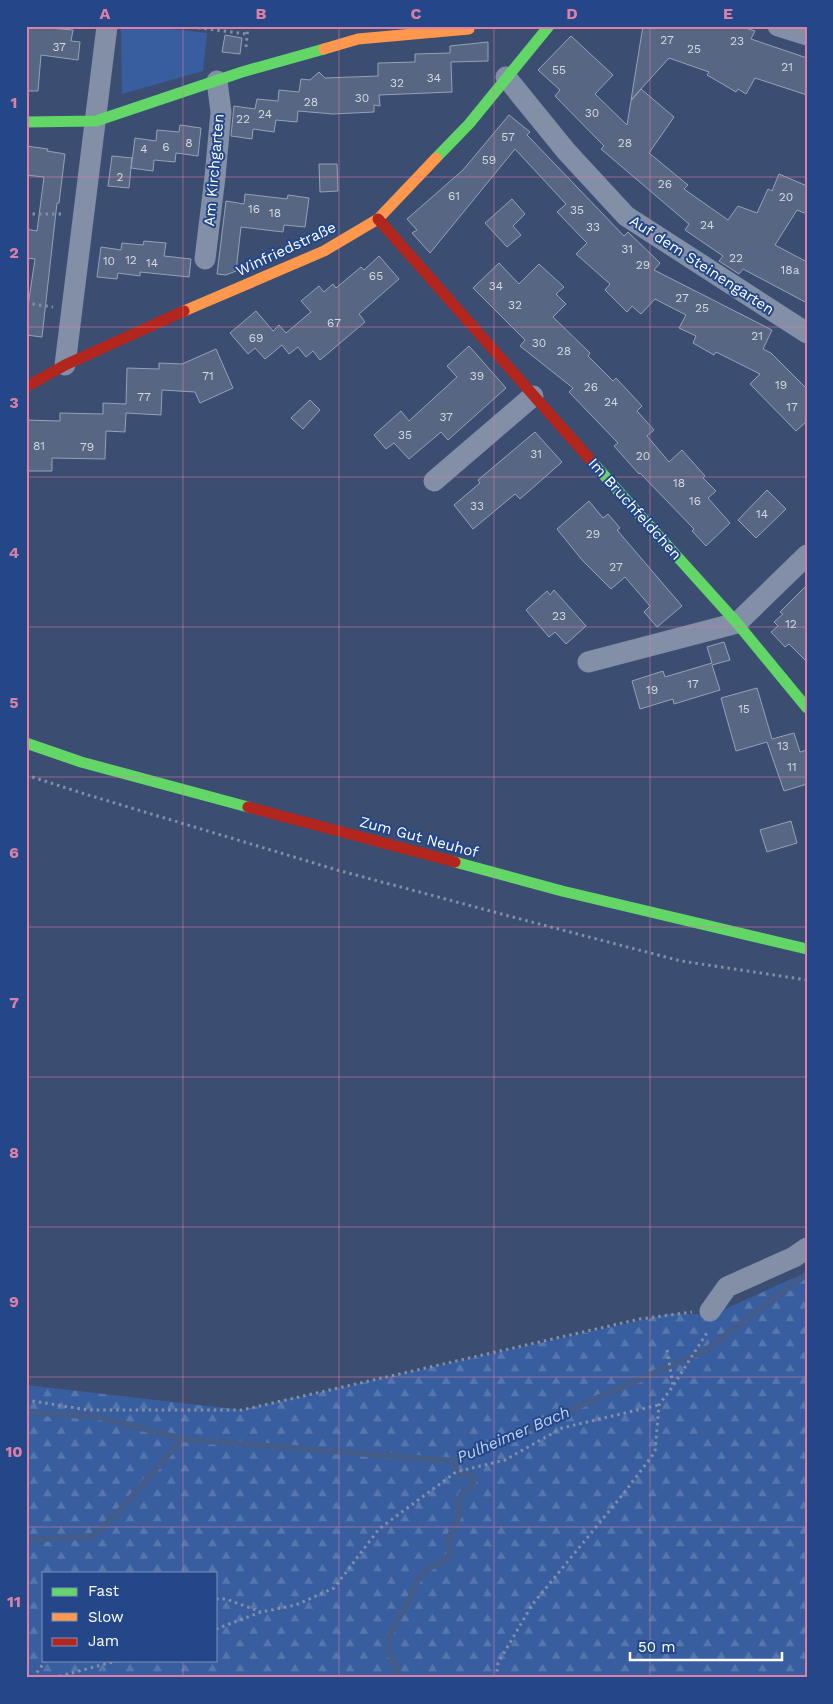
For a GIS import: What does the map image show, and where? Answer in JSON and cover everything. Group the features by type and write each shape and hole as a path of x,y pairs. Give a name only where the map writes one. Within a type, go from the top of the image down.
{"street":[{"path":"65,366 107,26"},
{"name":"Winfriedstraße","path":"26,387 65,366 224,293 324,251 378,219 469,124 549,26"},
{"path":"778,26 807,34"},
{"path":"26,122 96,120 217,81 358,32 469,29"},
{"name":"Auf dem Steinengarten","path":"506,77 566,151 626,216 807,333"},
{"name":"Am Kirchgarten","path":"205,259 221,112 217,81"},
{"name":"Im Bruchfeldchen","path":"378,219 533,396 737,623 807,708"},
{"path":"434,481 533,396"},
{"path":"588,662 737,623 807,555"},
{"name":"Zum Gut Neuhof","path":"26,743 81,762 562,891 807,949"},
{"path":"709,1321 727,1287 794,1257 807,1248"}],"path":[{"path":"185,26 247,34"},
{"path":"26,214 84,214"},
{"path":"26,303 71,310"},
{"path":"26,774 85,794 328,867 524,920 681,961 807,980"},
{"path":"26,1400 88,1410 242,1410 640,1319 669,1314 709,1321 673,1386 659,1405 655,1452 624,1493 532,1605 498,1663 496,1678"},
{"path":"667,1350 673,1386"},
{"path":"218,1628 261,1612 296,1605 334,1588 378,1529 456,1472 505,1460 562,1428 659,1405"},
{"path":"218,1599 226,1599 261,1612"},
{"path":"33,1678 45,1662"},
{"path":"53,1678 113,1662"}],"green space":[{"path":"121,26 142,26 207,33 203,71 122,94"},
{"path":"807,1272 807,1678 26,1678 26,1385 242,1410 669,1314 714,1314"}],"building":[{"path":"26,26 51,26 50,28 73,30 71,41 80,42 78,60 41,55 38,91 26,91"},
{"path":"643,26 739,26 755,31 751,39 807,58 807,95 755,78 746,94 738,89 736,92 707,75 709,72 669,58 631,100"},
{"path":"225,35 242,38 240,54 222,52"},
{"path":"571,36 613,75 595,94 627,125 631,101 641,89 674,117 649,153 688,185 684,189 728,220 738,206 757,213 768,189 772,191 779,174 807,186 807,214 797,210 775,245 807,262 807,303 743,269 739,274 719,261 723,256 685,230 689,224 601,149 604,146 555,96 560,90 538,70"},
{"path":"488,42 488,61 451,62 452,92 379,95 380,106 374,105 374,112 333,114 298,111 297,122 276,120 274,132 253,129 252,139 231,136 234,106 255,109 257,99 278,101 279,90 299,92 301,79 310,80 319,72 325,78 378,76 378,63 415,62 415,54 450,53 450,46"},
{"path":"509,115 530,132 527,135 624,236 628,232 660,263 654,270 772,330 763,349 771,353 807,389 807,421 796,431 750,384 760,374 716,352 714,355 693,343 696,336 679,328 686,315 655,299 641,314 632,306 627,312 605,290 610,284 576,254 587,243 557,212 566,204 515,149 430,253 412,233 417,230 407,219 463,170"},
{"path":"180,125 201,128 198,156 176,153 175,162 154,160 153,171 131,168 135,138 156,141 157,130 179,132"},
{"path":"26,146 65,154 59,203 57,203 42,337 26,335 26,319 35,259 26,258 26,229 37,231 44,177 26,175"},
{"path":"112,156 132,158 129,188 108,186"},
{"path":"319,164 337,164 338,191 320,192"},
{"path":"245,194 287,199 288,195 309,198 305,227 284,225 283,232 241,227 236,271 226,275 217,274 226,201 244,204"},
{"path":"512,199 525,214 513,226 521,235 507,247 485,223"},
{"path":"144,241 166,243 164,256 191,259 189,277 140,272 140,276 118,273 117,279 97,277 101,247 121,250 122,243 143,245"},
{"path":"379,256 399,279 359,314 365,322 320,360 313,351 306,357 298,347 289,354 282,345 265,359 255,348 248,354 230,333 256,311 273,331 279,325 286,333 311,312 301,301 319,286 324,292 333,284 336,288 361,267 364,270"},
{"path":"499,263 519,284 539,264 564,287 556,294 566,304 553,317 590,353 588,356 613,381 616,378 642,406 637,411 654,430 647,436 669,462 682,450 705,476 703,478 716,491 708,498 730,523 706,546 692,531 694,529 614,446 618,443 569,392 573,388 520,346 525,340 473,288"},
{"path":"469,346 506,388 448,440 441,432 409,459 394,443 386,449 374,435 401,411 409,421 457,377 447,366"},
{"path":"216,349 233,388 200,403 195,392 162,390 161,415 126,413 125,432 106,431 105,459 52,458 52,471 26,471 26,420 60,421 60,413 103,414 103,403 126,404 127,368 159,369 159,363 182,364"},
{"path":"310,400 320,410 303,429 291,418"},
{"path":"535,432 562,462 520,499 515,494 473,529 454,505 480,483 478,480"},
{"path":"767,490 786,509 756,538 738,520"},
{"path":"589,501 603,518 608,514 620,528 617,530 682,606 657,627 644,612 650,606 625,577 611,589 582,560 557,529"},
{"path":"807,585 807,662 789,644 785,647 771,632 778,626 774,622 783,614 780,612"},
{"path":"554,590 586,626 566,644 555,632 549,637 526,610 547,591 550,595"},
{"path":"724,642 730,660 712,665 720,690 674,704 673,699 640,709 632,681 663,671 665,677 712,663 707,647"},
{"path":"757,688 772,739 794,733 800,752 807,750 807,784 784,791 767,742 736,751 721,698"},
{"path":"791,821 797,843 767,852 760,830"}],"waterway":[{"name":"Pulheimer Bach","path":"26,1412 100,1417 182,1439 455,1461 706,1350 807,1274"},
{"name":"Pulheimer Bach","path":"26,1540 93,1536 114,1517 182,1439"},
{"path":"398,1678 389,1649 390,1634 408,1602 416,1583 427,1569 446,1559 451,1552 448,1540 461,1511 458,1501 462,1493 472,1488 474,1477 456,1472 455,1461"}],"traffic: fast":[{"path":"436,158 469,124 549,26"},
{"path":"26,122 96,121 242,72 324,49"},
{"path":"594,464 737,623 807,708"},
{"path":"26,743 81,762 248,807"},
{"path":"455,862 562,891 807,949"}],"traffic: slow":[{"path":"324,49 358,39 469,29"},
{"path":"184,311 324,251 378,219 436,158"}],"traffic: jam":[{"path":"378,219 594,464"},
{"path":"26,387 65,365 184,311"},
{"path":"248,807 455,862"}]}
